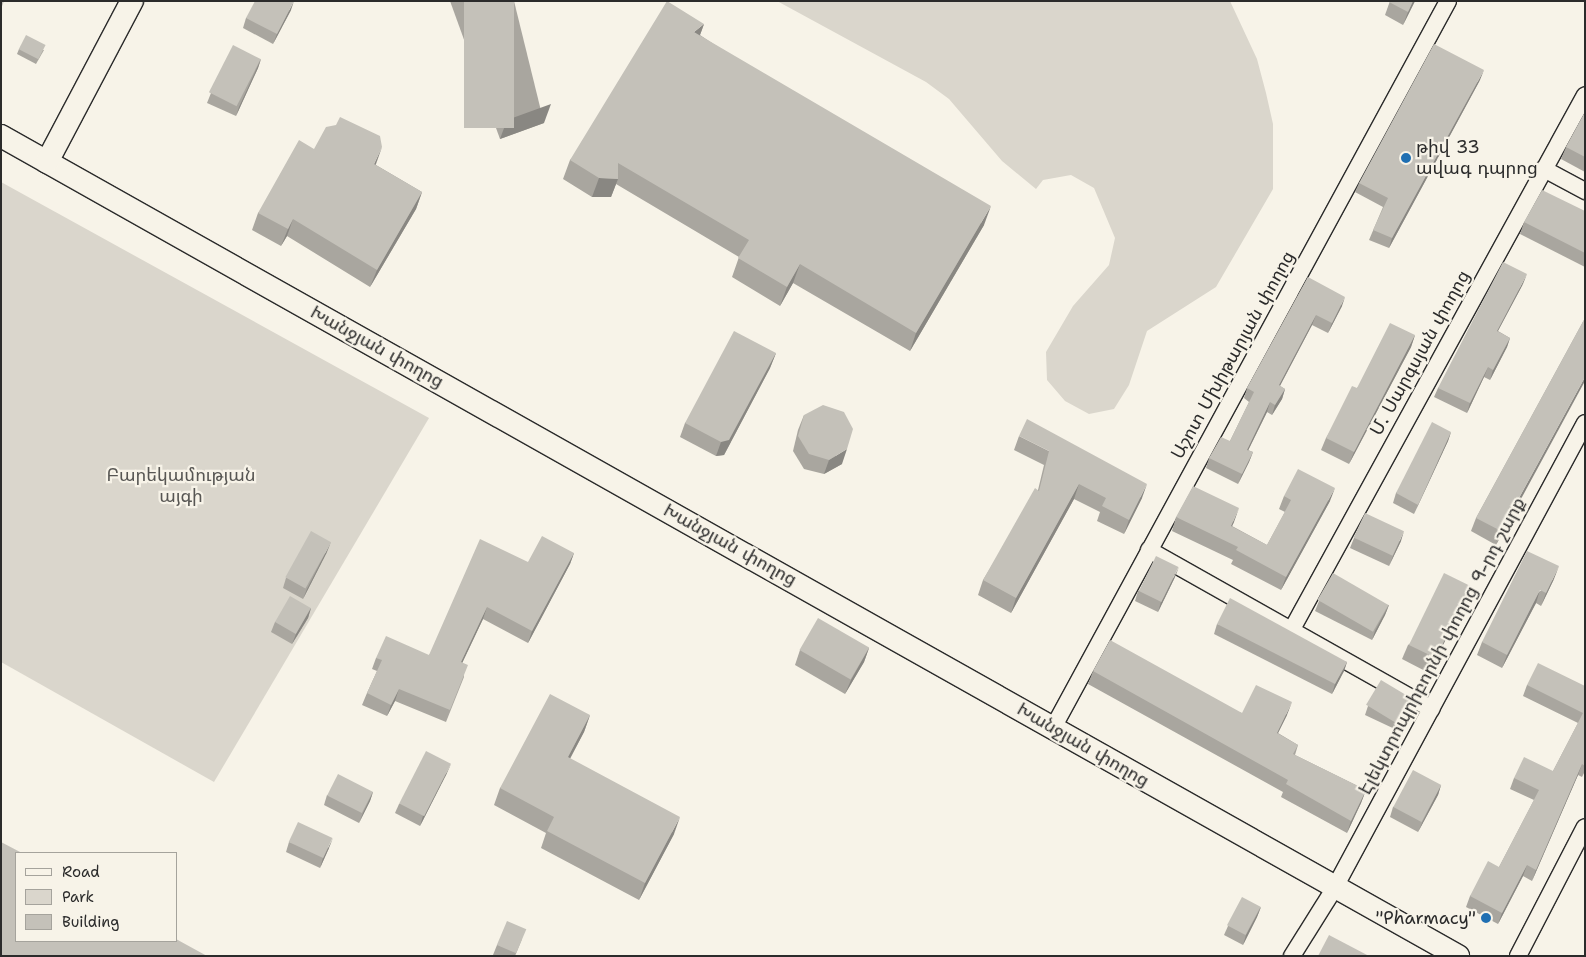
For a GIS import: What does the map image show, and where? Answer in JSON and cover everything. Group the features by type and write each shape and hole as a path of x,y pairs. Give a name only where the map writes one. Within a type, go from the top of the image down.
{"main road":[{"path":"48,162 132,1"},
{"name":"Խանջյան փողոց","path":"1,136 1053,728 1334,889 1458,956"}],"street":[{"name":"Աշոտ Մխիթարյան փողոց","path":"1053,728 1448,1"},
{"name":"Մ. Սարգսյան փողոց","path":"1291,631 1585,95"},
{"path":"1544,169 1585,191"},
{"name":"Էլեկտրոպրիբորնի փողոց 9-րդ շարք","path":"1292,956 1334,889 1585,423"},
{"path":"1149,550 1431,709"},
{"path":"1518,956 1585,828"}],"green space":[{"path":"777,1 1230,1 1257,59 1266,93 1273,124 1273,189 1216,287 1147,331 1129,385 1114,409 1089,414 1065,401 1047,380 1046,352 1073,306 1109,265 1115,238 1094,188 1071,175 1043,180 1036,189 1002,161 949,99 926,82"},
{"name":"Բարեկամության այգի","path":"1,182 429,418 214,782 1,662"}],"building":[{"path":"255,1 294,1 277,34 246,18"},
{"path":"464,1 514,1 514,128 464,128"},
{"path":"667,1 704,24 694,32 991,206 916,333 800,264 787,287 738,258 749,240 618,163 618,179 599,178 570,160"},
{"path":"1390,1 1413,1 1408,12"},
{"path":"26,35 46,45 38,59 19,49"},
{"name":"թիվ 33 ավագ դպրոց","path":"1434,44 1484,70 1392,238 1373,230 1388,198 1359,183"},
{"path":"233,45 261,59 237,106 209,92"},
{"path":"1585,112 1585,157 1566,147"},
{"path":"340,117 380,136 382,147 374,164 422,192 377,270 293,219 288,229 258,213 299,140 314,149 326,127 336,125"},
{"path":"1542,190 1585,211 1585,253 1524,222"},
{"path":"1503,262 1527,274 1497,331 1510,338 1493,370 1488,367 1470,403 1438,388"},
{"path":"1308,277 1345,297 1332,323 1316,315 1279,385 1285,389 1275,405 1270,402 1247,450 1253,452 1242,474 1209,458 1221,437 1230,441 1254,392 1247,388"},
{"path":"1585,318 1585,377 1501,531 1476,518"},
{"path":"1390,323 1415,335 1354,452 1326,438 1352,386 1357,388"},
{"path":"734,331 776,353 729,440 721,442 685,423"},
{"path":"823,405 844,412 853,429 847,449 829,460 809,454 798,436 804,415"},
{"path":"1027,419 1147,484 1129,520 1102,506 1106,498 1079,484 1016,598 983,580 1035,488 1039,491 1049,451 1019,436"},
{"path":"1432,422 1451,432 1418,505 1396,493"},
{"path":"1298,469 1335,488 1286,577 1236,550 1238,547 1176,517 1193,486 1239,508 1231,526 1267,545 1291,500 1284,496"},
{"path":"1365,513 1404,531 1393,556 1354,537"},
{"path":"311,531 331,542 305,589 285,577"},
{"path":"542,536 574,553 532,631 487,607 461,662 468,665 450,710 399,689 391,705 367,693 382,660 376,658 386,636 429,655 480,539 528,562"},
{"path":"1527,551 1559,566 1546,593 1540,590 1507,655 1482,642"},
{"path":"1156,556 1178,567 1161,602 1139,591"},
{"path":"1333,573 1388,605 1373,632 1318,600"},
{"path":"1444,573 1471,586 1436,658 1409,645"},
{"path":"290,596 311,608 296,634 275,622"},
{"path":"1230,598 1347,662 1335,684 1217,624"},
{"path":"818,618 869,648 851,680 800,650"},
{"path":"1110,640 1242,713 1256,685 1292,702 1277,733 1298,745 1293,754 1366,790 1351,821 1286,784 1288,780 1093,671"},
{"path":"1538,663 1585,686 1585,766 1582,764 1536,870 1527,865 1502,913 1470,896 1488,861 1499,867 1539,790 1514,778 1524,757 1553,771 1583,713 1527,685"},
{"path":"1381,680 1413,699 1398,724 1366,705"},
{"path":"550,694 590,715 568,757 680,817 645,883 547,831 554,817 500,788"},
{"path":"426,751 451,764 424,816 399,804"},
{"path":"1413,770 1441,785 1422,822 1393,807"},
{"path":"338,774 373,792 362,813 327,795"},
{"path":"298,822 332,838 323,858 289,842"},
{"path":"1,842 20,852 15,852 15,942 178,942 178,940 207,956 1,956"},
{"path":"1242,897 1261,907 1246,935 1227,925"},
{"path":"507,921 526,929 516,953 497,945"},
{"path":"1329,935 1369,956 1318,956"}],"place":[{"name":"թիվ 33 ավագ դպրոց","path":"1406,158"},
{"name":"\"Pharmacy\"","path":"1486,918"}]}
